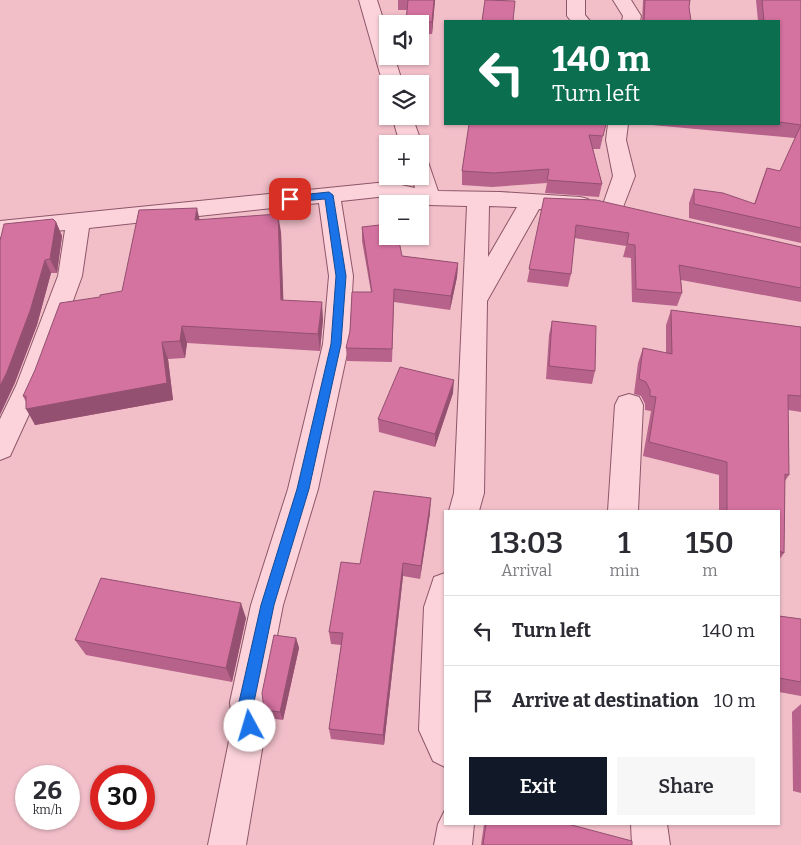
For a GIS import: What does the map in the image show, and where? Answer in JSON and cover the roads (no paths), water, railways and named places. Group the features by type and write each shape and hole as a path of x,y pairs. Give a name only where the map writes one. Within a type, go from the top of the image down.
{"street":[{"path":"368,0 390,75"},
{"path":"576,0 576,16 580,20"},
{"path":"622,0 632,16 631,20"},
{"path":"0,229 387,189 430,198 594,205 622,212 624,176 616,140 618,125"},
{"path":"426,185 430,198"},
{"path":"227,845 250,726 246,702 265,615 303,489 336,344 341,276 329,195"},
{"path":"464,510 469,493 478,199"},
{"path":"475,300 532,201"},
{"path":"0,448 29,386 70,276 78,221"},
{"path":"623,510 630,405"},
{"path":"444,591 440,607 436,730 444,747"},
{"path":"453,845 456,825"},
{"path":"649,825 651,845"}]}
